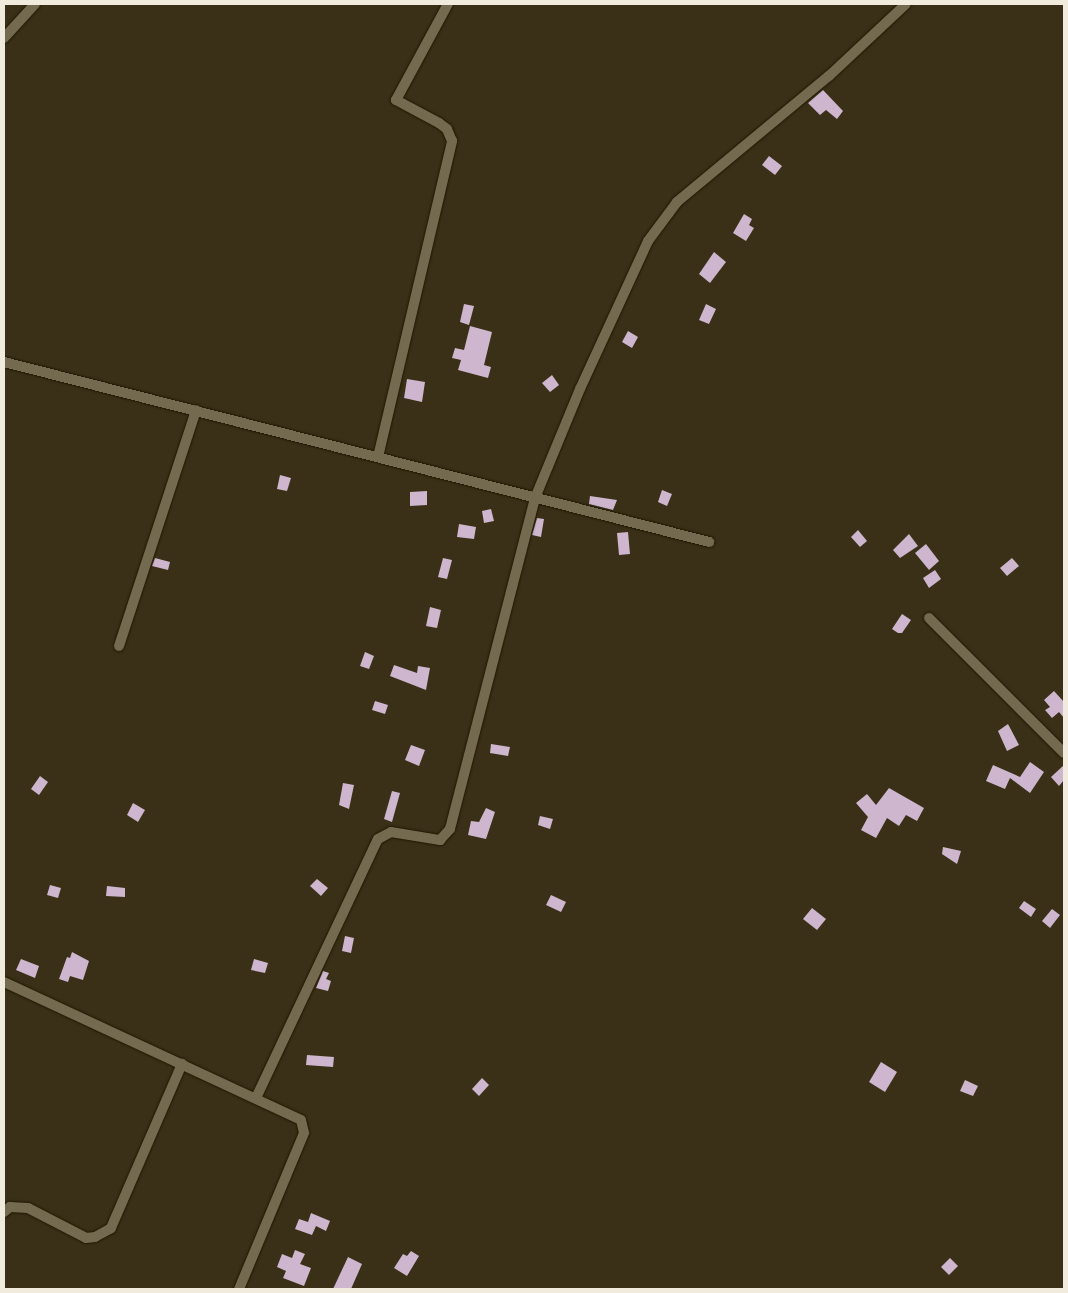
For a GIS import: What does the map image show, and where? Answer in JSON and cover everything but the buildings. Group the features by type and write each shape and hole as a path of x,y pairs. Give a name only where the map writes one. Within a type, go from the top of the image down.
{"street":[{"path":"4,38 35,4"},
{"path":"378,456 452,141 447,129 439,123 396,100 448,4"},
{"path":"256,1098 378,839 391,832 440,840 450,829 535,498 580,389 648,241 677,202 829,76 906,4"},
{"path":"4,362 709,542"},
{"path":"118,646 196,410"},
{"path":"929,618 1064,753"},
{"path":"4,982 301,1120 304,1133 240,1289"},
{"path":"4,1212 10,1207 28,1208 86,1238 95,1238 111,1228 182,1064"}]}
